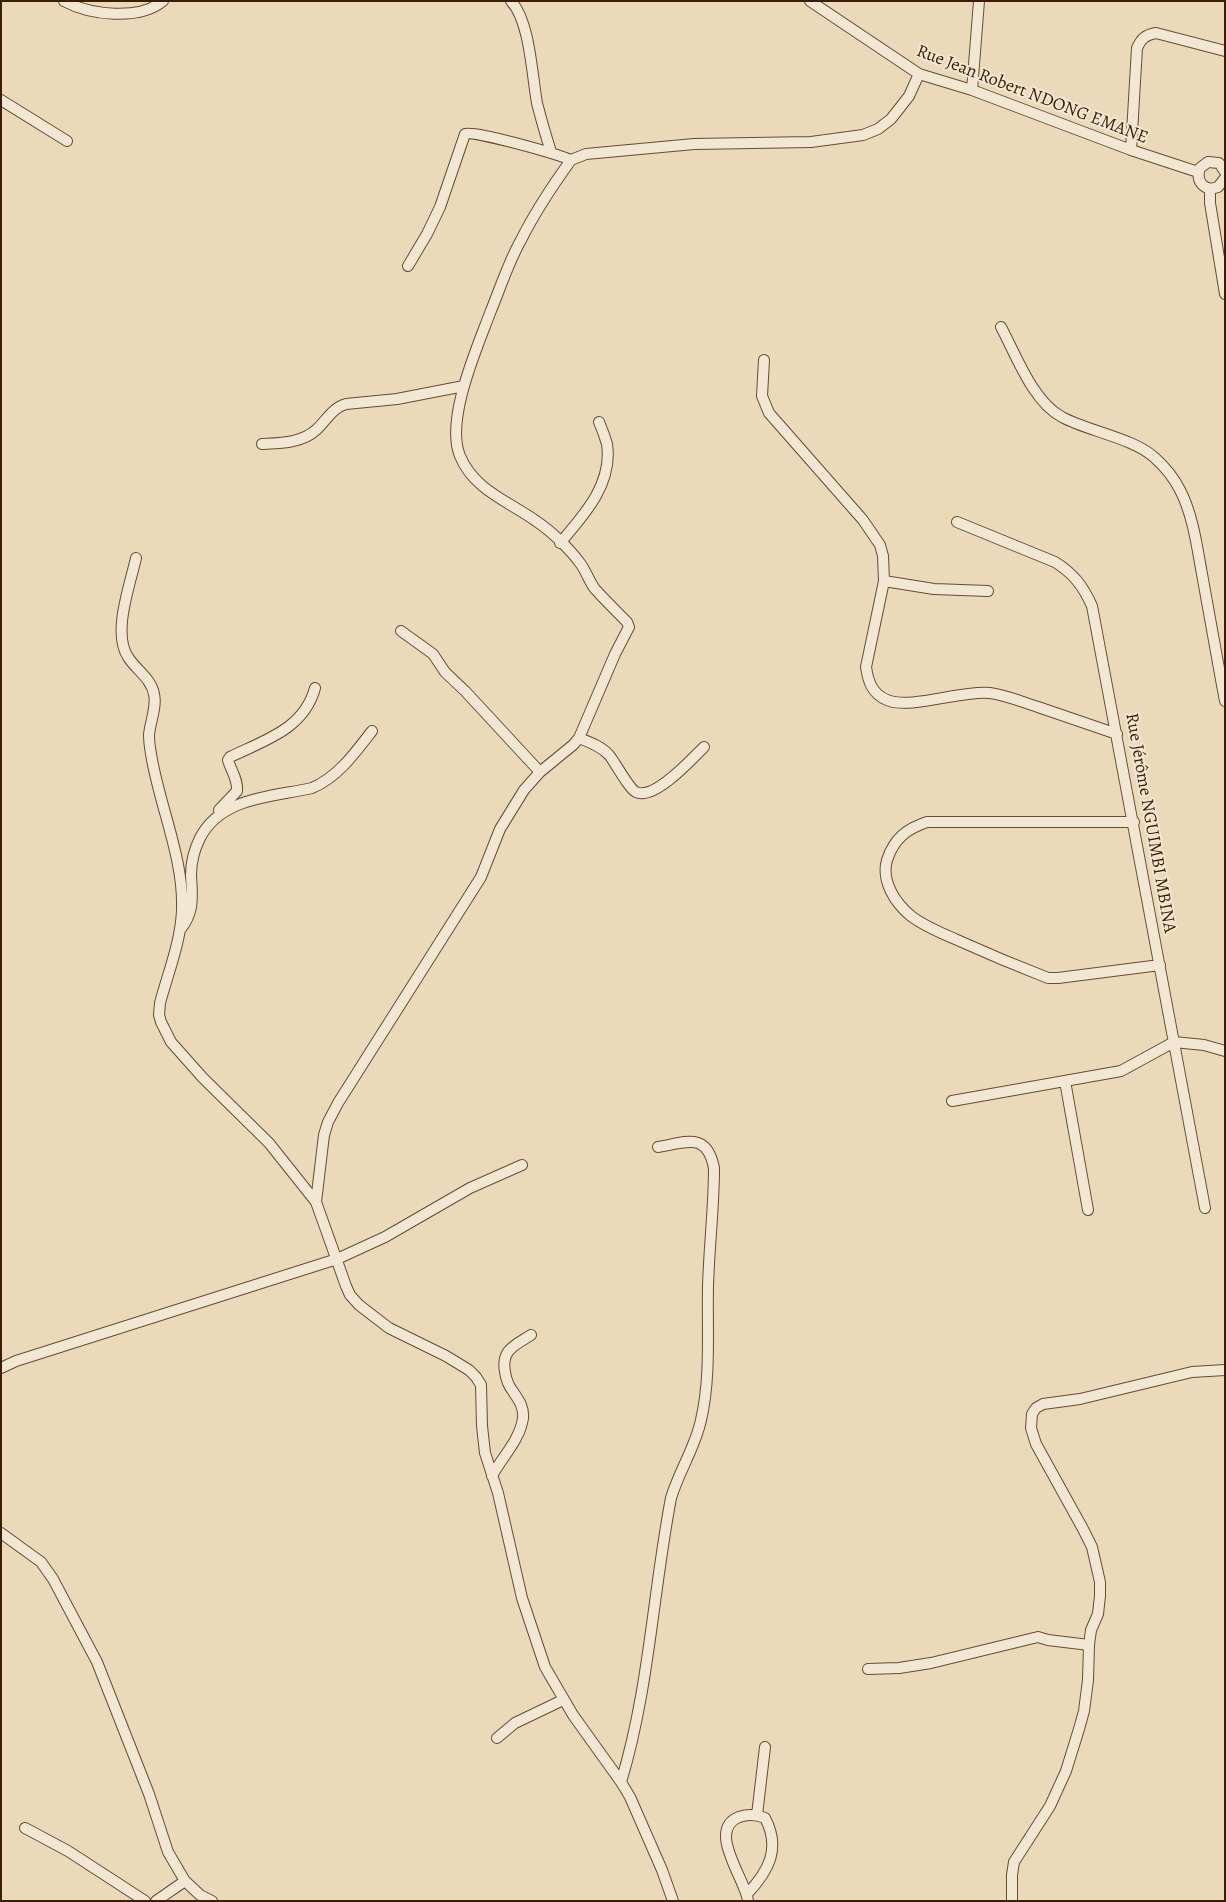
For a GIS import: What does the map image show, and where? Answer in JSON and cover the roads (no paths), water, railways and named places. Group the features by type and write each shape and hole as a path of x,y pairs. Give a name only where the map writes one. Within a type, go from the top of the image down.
{"street":[{"path":"64,1 71,5 104,13 136,14 164,1"},
{"path":"511,1 516,7 523,24 538,104 551,152"},
{"name":"Rue Jean Robert NDONG EMANE","path":"810,1 919,74 972,90 1131,150 1198,172"},
{"path":"972,90 979,1"},
{"path":"1131,150 1137,48 1140,40 1156,33 1225,51"},
{"path":"316,1202 322,1145 328,1122 481,878 500,829 524,790 540,772 573,745 578,738 629,627 627,622 595,588 579,562 538,522 491,494 472,476 459,455 457,442 458,416 464,386 520,240 571,160 586,154 694,144 811,142 863,135 878,129 900,109 909,96 919,74"},
{"path":"1,100 67,141"},
{"path":"408,266 428,234 440,207 464,134 469,132 480,134 504,142 551,152 571,160"},
{"path":"1212,161 1219,163 1224,175 1218,187 1210,189 1206,188 1199,181 1198,172 1205,163 1212,161"},
{"path":"1210,189 1210,203 1225,294"},
{"path":"1002,327 1032,386 1051,410 1061,417 1116,438 1153,456 1171,475 1181,491 1197,548 1225,701"},
{"path":"764,360 762,396 766,409 787,436 872,532 880,545 883,556 884,581 866,667 868,681 876,693 887,700 899,703 965,694 991,694 1011,698 1117,734"},
{"path":"262,444 292,441 307,435 316,430 339,406 397,399 464,386"},
{"path":"560,543 594,501 603,482 607,464 607,444 599,422"},
{"name":"Rue Jérôme NGUIMBI MBINA","path":"957,522 1055,562 1070,572 1080,584 1092,606 1205,1208"},
{"path":"136,558 124,612 121,641 129,659 147,678 155,695 149,736 151,753 181,880 182,911 180,930 160,1002 159,1015 167,1035 203,1078 268,1143 316,1202 350,1295 358,1305 389,1328 446,1356 476,1377 483,1393 483,1441 498,1494 522,1598 545,1667 563,1700 621,1782 658,1861 674,1901"},
{"path":"884,581 934,589 988,591"},
{"path":"401,631 433,654 445,672 540,772"},
{"path":"219,814 219,810 237,791 237,782 228,760 230,757 277,734 300,718 312,700 315,688"},
{"path":"180,930 188,920 192,906 191,864 195,847 209,824 219,814 251,800 320,785 330,779 356,752 372,731"},
{"path":"578,738 605,751 634,792 643,794 656,789 679,773 704,747"},
{"path":"1134,822 927,822 901,834 891,847 886,865 888,886 898,904 912,917 934,930 1048,978 1160,965"},
{"path":"952,1101 1121,1071 1174,1042 1204,1045 1225,1051"},
{"path":"1065,1081 1088,1210"},
{"path":"621,1782 628,1760 641,1694 671,1498 674,1486 689,1456 701,1421 707,1378 708,1283 714,1168 712,1154 706,1147 697,1142 658,1147"},
{"path":"1,1368 25,1358 337,1259 385,1236 470,1188 522,1165"},
{"path":"492,1476 514,1443 523,1418 520,1402 509,1387 506,1378 504,1357 512,1347 531,1335"},
{"path":"1012,1901 1014,1862 1050,1806 1066,1771 1084,1711 1088,1680 1089,1646 1091,1630 1098,1614 1100,1582 1092,1547 1036,1444 1031,1428 1032,1414 1036,1408 1043,1404 1080,1399 1192,1372 1225,1370"},
{"path":"1,1533 41,1562 53,1579 98,1662 149,1794 168,1852 185,1882 212,1901"},
{"path":"868,1668 899,1668 931,1663 1038,1637 1089,1646"},
{"path":"497,1738 515,1723 563,1700"},
{"path":"757,1815 765,1747"},
{"path":"746,1815 757,1815 765,1818 772,1834 771,1859 764,1874 748,1897 728,1850 726,1837 727,1828 734,1819 746,1815"},
{"path":"25,1828 68,1851 144,1901"},
{"path":"156,1901 185,1882"}]}
